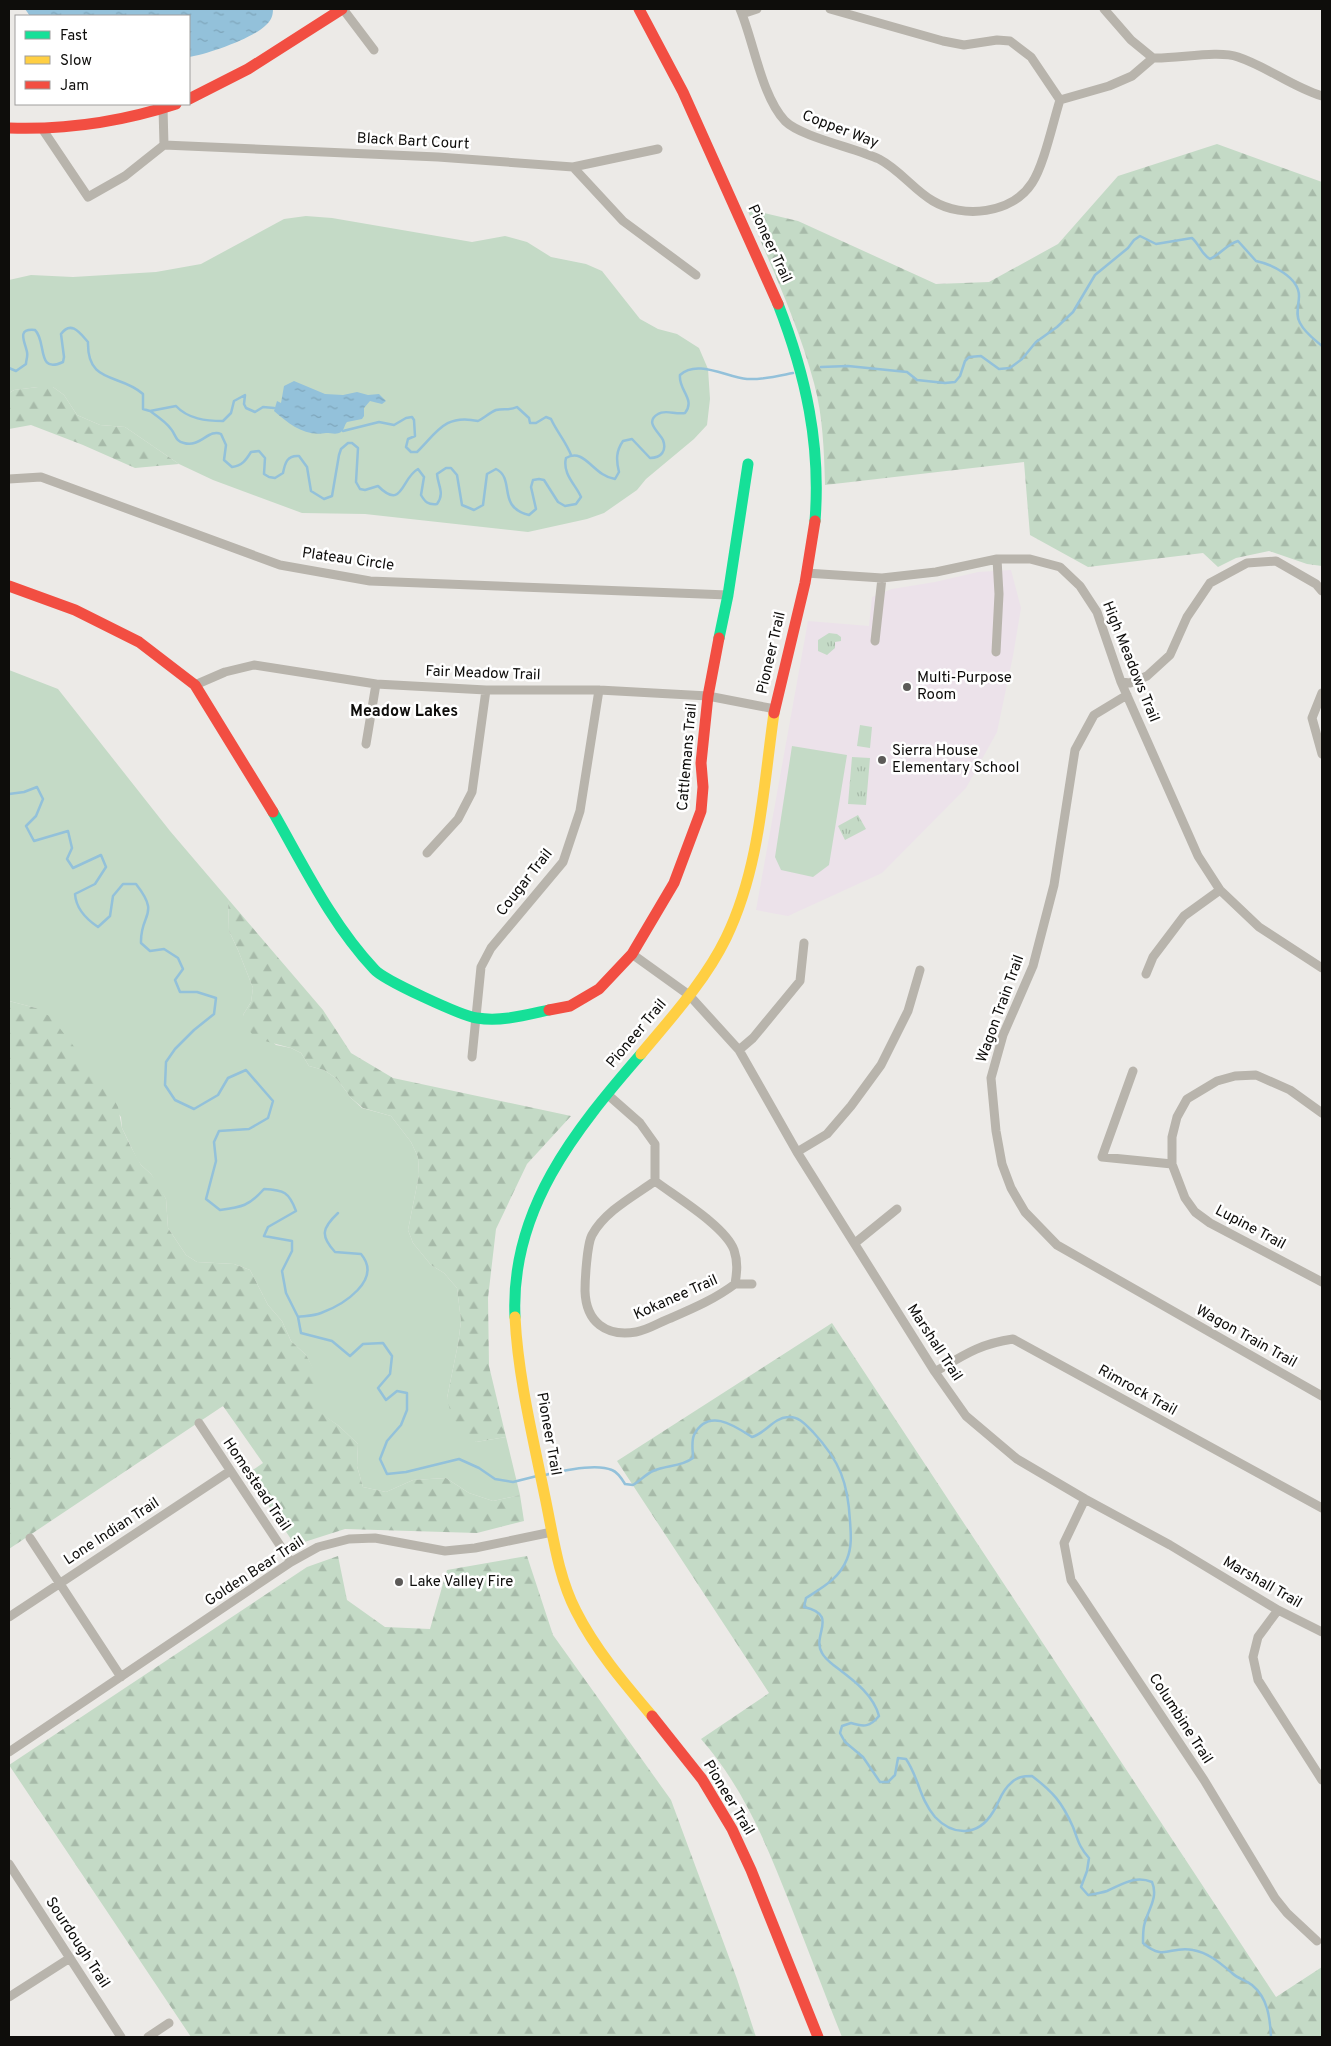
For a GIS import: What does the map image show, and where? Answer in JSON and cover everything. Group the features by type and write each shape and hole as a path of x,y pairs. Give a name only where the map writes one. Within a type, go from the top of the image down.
{"main road":[{"path":"190,99 207,92 252,67 343,9"},
{"name":"Pioneer Trail","path":"639,9 677,80 767,275 800,361 811,408 817,464 814,527 806,573 775,708 763,804 748,886 722,947 689,995 606,1094 554,1164 534,1208 518,1262 515,1307 517,1336 536,1457 552,1532 565,1583 578,1617 604,1656 681,1751 726,1819 748,1864 818,2037"},
{"path":"9,128 43,130 105,123 173,105"},
{"name":"Cattlemans Trail","path":"476,1018 512,1018 570,1006 599,989 632,954 674,883 701,811 703,787 701,763 708,696 728,595 748,464"},
{"path":"9,586 75,610 139,642 195,685 256,782 335,921 375,971 415,993 476,1018"}],"street":[{"path":"343,9 374,50"},
{"path":"741,12 757,9"},
{"path":"830,9 964,45 997,40 1010,41 1032,57 1060,100 1110,86 1132,76 1153,58 1217,55 1236,56 1258,65 1293,85 1322,96"},
{"path":"1104,9 1136,45 1153,58"},
{"name":"Copper Way","path":"741,12 769,95 786,122 796,129 864,152 882,161 896,170 932,201 948,209 978,212 1007,203 1021,194 1032,182 1060,100"},
{"path":"43,130 88,197 125,176 164,145 163,108"},
{"name":"Black Bart Court","path":"164,145 438,157 573,167 658,149"},
{"path":"573,167 623,221 696,275"},
{"name":"Plateau Circle","path":"9,479 41,477 280,565 370,581 728,595"},
{"path":"996,652 999,594 997,559"},
{"name":"High Meadows Trail","path":"806,573 882,578 936,572 997,559 1030,559 1060,567 1080,586 1097,612 1121,682 1198,856 1220,890 1259,926 1322,968"},
{"path":"1121,682 1130,683 1147,676 1170,655 1187,617 1210,583 1247,563 1276,561 1316,584 1322,591"},
{"path":"875,641 882,578"},
{"name":"Fair Meadow Trail","path":"195,685 225,672 254,665 376,684 486,690 599,690 708,696 775,708"},
{"path":"366,744 376,684"},
{"path":"427,853 458,819 472,792 486,690"},
{"name":"Cougar Trail","path":"472,1057 481,967 491,948 563,862 580,811 599,690"},
{"path":"1322,693 1312,718 1322,754"},
{"name":"Wagon Train Trail","path":"1127,695 1094,715 1074,750 1054,885 1033,966 1003,1035 991,1078 996,1131 1002,1164 1011,1188 1025,1212 1057,1245 1322,1396"},
{"path":"1146,974 1153,957 1184,916 1220,890"},
{"path":"739,1050 753,1038 800,981 804,943"},
{"name":"Marshall Trail","path":"632,954 689,995 739,1050 797,1152 935,1372 966,1416 1018,1458 1085,1499 1170,1545 1278,1610 1322,1632"},
{"path":"797,1152 827,1134 882,1065 908,1011 920,970"},
{"path":"1132,1071 1102,1157 1172,1164"},
{"name":"Lupine Trail","path":"1322,1113 1290,1090 1256,1075 1235,1076 1216,1082 1187,1099 1177,1117 1172,1137 1172,1164 1185,1198 1195,1212 1210,1224 1322,1282"},
{"path":"606,1094 640,1123 655,1144 655,1181"},
{"name":"Kokanee Trail","path":"735,1284 738,1268 733,1248 722,1231 655,1181 605,1217 591,1236 585,1280 585,1302 591,1317 601,1327 618,1333 637,1332 716,1298 735,1284 752,1284"},
{"path":"855,1243 897,1210"},
{"name":"Rimrock Trail","path":"935,1372 977,1347 1013,1339 1322,1508"},
{"name":"Homestead Trail","path":"199,1424 291,1562"},
{"name":"Lone Indian Trail","path":"9,1617 230,1471"},
{"name":"Columbine Trail","path":"1085,1499 1064,1543 1072,1580 1204,1780 1275,1898 1287,1913 1317,1941"},
{"name":"Golden Bear Trail","path":"9,1752 291,1562 318,1547 349,1539 374,1538 445,1551 475,1548 552,1532"},
{"path":"30,1538 121,1677"},
{"path":"1278,1610 1258,1637 1252,1657 1258,1680 1322,1780"},
{"name":"Sourdough Trail","path":"9,1864 121,2037"},
{"path":"9,1997 70,1958"},
{"path":"148,2037 169,2023"}],"shaded area":[{"name":"Sierra House Elementary School","path":"1011,570 1021,608 1013,656 997,732 966,788 882,873 788,916 756,910 808,621 869,626 872,597 892,589 978,572"}],"green space":[{"path":"1217,144 1322,182 1322,566 1307,564 1269,551 1236,558 1218,567 1203,553 1088,567 1030,535 1024,462 825,485 821,421 817,395 808,361 775,273 747,209 798,221 936,284 989,282 1058,244 1118,176"},
{"path":"306,216 332,218 472,242 505,236 527,242 551,257 586,264 602,271 640,319 658,329 677,334 699,348 708,369 710,399 707,425 694,439 646,479 637,490 604,513 587,519 528,532 365,514 302,513 213,480 179,464 125,427 100,425 77,415 64,395 53,387 14,390 9,393 9,280 31,275 73,277 156,272 201,264 284,219"},
{"path":"53,387 64,395 77,415 100,425 125,427 179,464 135,468 31,425 9,429 9,393 14,390"},
{"path":"829,633 837,634 841,637 841,641 835,642 835,648 827,655 818,651 818,640"},
{"path":"9,670 58,689 170,831 228,899 229,931 253,988 251,1002 243,1015 276,1045 291,1048 301,1053 309,1066 324,1070 337,1079 351,1098 362,1108 391,1116 411,1142 418,1157 419,1175 408,1230 413,1243 431,1265 444,1273 457,1288 461,1321 447,1398 476,1442 506,1437 520,1495 493,1501 469,1493 446,1478 413,1480 386,1492 363,1487 357,1466 358,1444 339,1426 317,1411 315,1373 306,1355 291,1341 282,1321 268,1305 250,1270 234,1264 197,1262 186,1255 168,1228 166,1199 151,1174 137,1159 122,1128 121,1117 36,1008 9,1001"},
{"path":"860,725 872,727 870,748 857,746"},
{"path":"792,746 847,755 829,865 813,877 781,870 775,857"},
{"path":"852,757 870,758 866,805 848,804"},
{"path":"858,815 866,829 845,840 838,826"},
{"path":"228,899 323,1010 351,1053 393,1078 571,1116 527,1164 496,1229 488,1298 489,1366 506,1437 476,1442 461,1431 451,1414 447,1398 461,1321 457,1288 444,1273 431,1265 413,1243 408,1230 419,1175 418,1157 411,1142 391,1116 363,1108 351,1098 337,1079 324,1070 309,1066 301,1053 291,1048 261,1040 251,1033 243,1015 251,1002 253,988 229,931"},
{"path":"9,1001 36,1008 51,1017 111,1094 118,1107 122,1128 130,1145 141,1165 159,1185 166,1199 168,1228 186,1255 197,1262 234,1264 250,1270 268,1305 282,1321 291,1341 306,1355 316,1373 318,1411 339,1426 358,1444 357,1466 363,1487 386,1492 413,1480 446,1478 469,1493 493,1501 520,1495 524,1521 477,1533 345,1529 295,1545 247,1474 263,1463 223,1406 9,1549"},
{"path":"832,1323 1276,1997 1322,1967 1322,2037 842,2037 764,1841 731,1779 701,1739 769,1693 617,1461"},
{"path":"338,1556 347,1600 385,1627 430,1629 447,1570 527,1556 553,1635 671,1800 737,1979 756,2037 191,2037 9,1765 307,1567"}],"water":[{"path":"25,9 273,9 269,22 259,31 240,41 190,57 190,15 29,15"},
{"path":"294,381 325,394 343,395 357,392 368,395 379,394 386,401 382,404 370,401 364,408 362,419 347,422 339,433 311,433 292,425 274,411 277,401 281,403 284,386"}],"waterway":[{"path":"821,367 848,366 907,372 917,380 945,383 955,382 960,376 965,361 969,357 981,356 999,369 1010,368 1022,359 1036,342 1057,327 1073,312 1095,275 1140,236 1156,244 1192,238 1210,259 1238,241 1256,261 1283,272 1294,283 1298,289 1297,313 1302,327 1322,346"},
{"path":"9,368 16,371 26,364 27,354 23,336 25,331 29,330 35,330 39,335 43,355 49,364 55,365 63,362 61,334 68,328 72,328 79,332 88,342 89,356 99,372 125,383 143,394 143,409 150,411 176,406 186,414 198,418 223,421 231,413 234,401 245,395 244,404 246,408 255,412 263,407 274,408"},
{"path":"150,411 167,424 181,442 190,444 212,434 221,434 226,445 224,460 232,467 243,462 251,452 259,451 265,458 264,474 275,478 283,473 289,458 299,456 307,467 311,491 324,499 332,496 341,449 348,443 352,443 358,448 356,482 360,489 365,490 378,486 386,493 397,494 412,473 418,469 424,477 421,495 427,502 437,504 441,496 437,474 446,468 451,468 457,475 462,505 474,510 483,505 487,474 496,469 505,479 509,500 513,506 529,515 536,509 531,487 533,480 544,480 558,502 565,506 576,504 581,497 566,469 566,458 579,456 607,477 615,479 619,472 618,452 623,441 632,439 650,458 660,455 664,451 664,444 652,424 652,420 661,413 685,413 689,403 681,385 680,375 687,370 712,370 747,379 770,378 793,373"},
{"path":"343,431 379,422 394,425 406,418 412,417 414,420 415,436 408,439 406,447 411,452 417,452 437,431 450,422 467,419 478,421 496,410 517,407 529,418 530,423 536,423 546,417 551,419 571,455"},
{"path":"9,794 24,792 37,787 43,799 36,816 26,826 34,841 68,831 72,848 67,859 73,868 101,855 106,867 95,884 75,894 77,904 89,921 98,927 110,916 113,896 123,884 136,884 147,902 148,909 141,943 150,951 164,949 178,958 183,969 175,980 180,992 197,992 216,998 214,1014 194,1030 175,1049 166,1062 165,1085 175,1100 194,1109 218,1095 228,1078 246,1070 273,1101 268,1118 249,1129 219,1131 214,1142 216,1161 206,1199 220,1210 245,1205 264,1189 281,1191 291,1200 296,1211 268,1227 264,1236 292,1241 292,1251 282,1271 286,1293 298,1317 301,1333 332,1341 350,1356 363,1344 383,1343 392,1356 390,1374 378,1388 386,1400 397,1391 407,1393 407,1410 401,1425 387,1441 380,1459 387,1474 406,1472 459,1459 479,1468 495,1479 513,1482 537,1476"},
{"path":"298,1317 315,1315 340,1304 358,1290 364,1282 367,1273 366,1264 361,1254 335,1252 325,1237 326,1228 338,1213"},
{"path":"545,1475 578,1468 597,1467 612,1470 616,1472 625,1484 633,1485 653,1471 684,1463 693,1458 692,1444 694,1435 707,1422 714,1420 722,1421 752,1437 783,1418 792,1417 802,1422 830,1453 841,1473 849,1507 851,1536 850,1550 844,1566 830,1582 806,1598 804,1607 815,1611 823,1620 820,1639 823,1655 862,1688 872,1701 879,1716 873,1722 866,1725 851,1723 842,1726 840,1733 845,1742 863,1757 880,1782 888,1782 895,1775 898,1758 906,1759 914,1773 922,1795 935,1817 950,1828 957,1830 973,1830 980,1826 993,1812 1002,1793 1013,1781 1018,1778 1032,1776 1046,1787 1061,1804 1081,1847 1089,1858 1087,1871 1081,1887 1088,1895 1107,1891 1135,1880 1140,1879 1152,1882 1154,1894 1145,1920 1143,1943 1151,1949 1162,1952 1185,1949 1204,1953 1219,1962 1237,1977 1252,1985 1265,2002 1269,2016 1271,2037"}],"traffic: fast":[{"path":"778,304 804,384 809,411 816,465 815,521"},
{"path":"719,638 728,595 748,464"},
{"path":"273,812 307,873 344,933 380,974 423,997 477,1018 504,1019 549,1010"},
{"path":"515,1317 516,1278 523,1241 535,1207 551,1174 571,1142 616,1083 641,1054"}],"traffic: slow":[{"path":"641,1054 687,999 708,969 718,954 737,911 746,884 759,828 774,713"},
{"path":"515,1317 519,1362 527,1407 560,1570 576,1611 592,1639 652,1716"}],"traffic: jam":[{"path":"190,98 248,69 342,9"},
{"path":"639,9 683,92 778,304"},
{"path":"9,128 52,128 94,124 135,116 172,105"},
{"path":"774,713 805,583 815,521"},
{"path":"9,586 75,610 139,642 195,685 273,812"},
{"path":"549,1010 570,1006 599,989 632,954 674,883 701,811 703,787 701,763 708,696 719,638"},
{"path":"652,1716 702,1779 732,1829 751,1870 818,2037"}],"place":[{"name":"Multi-Purpose Room","path":"907,687"},
{"name":"Sierra House Elementary School","path":"882,760"},
{"name":"Lake Valley Fire","path":"399,1582"}],"district":[{"name":"Meadow Lakes","path":"404,712"}]}
